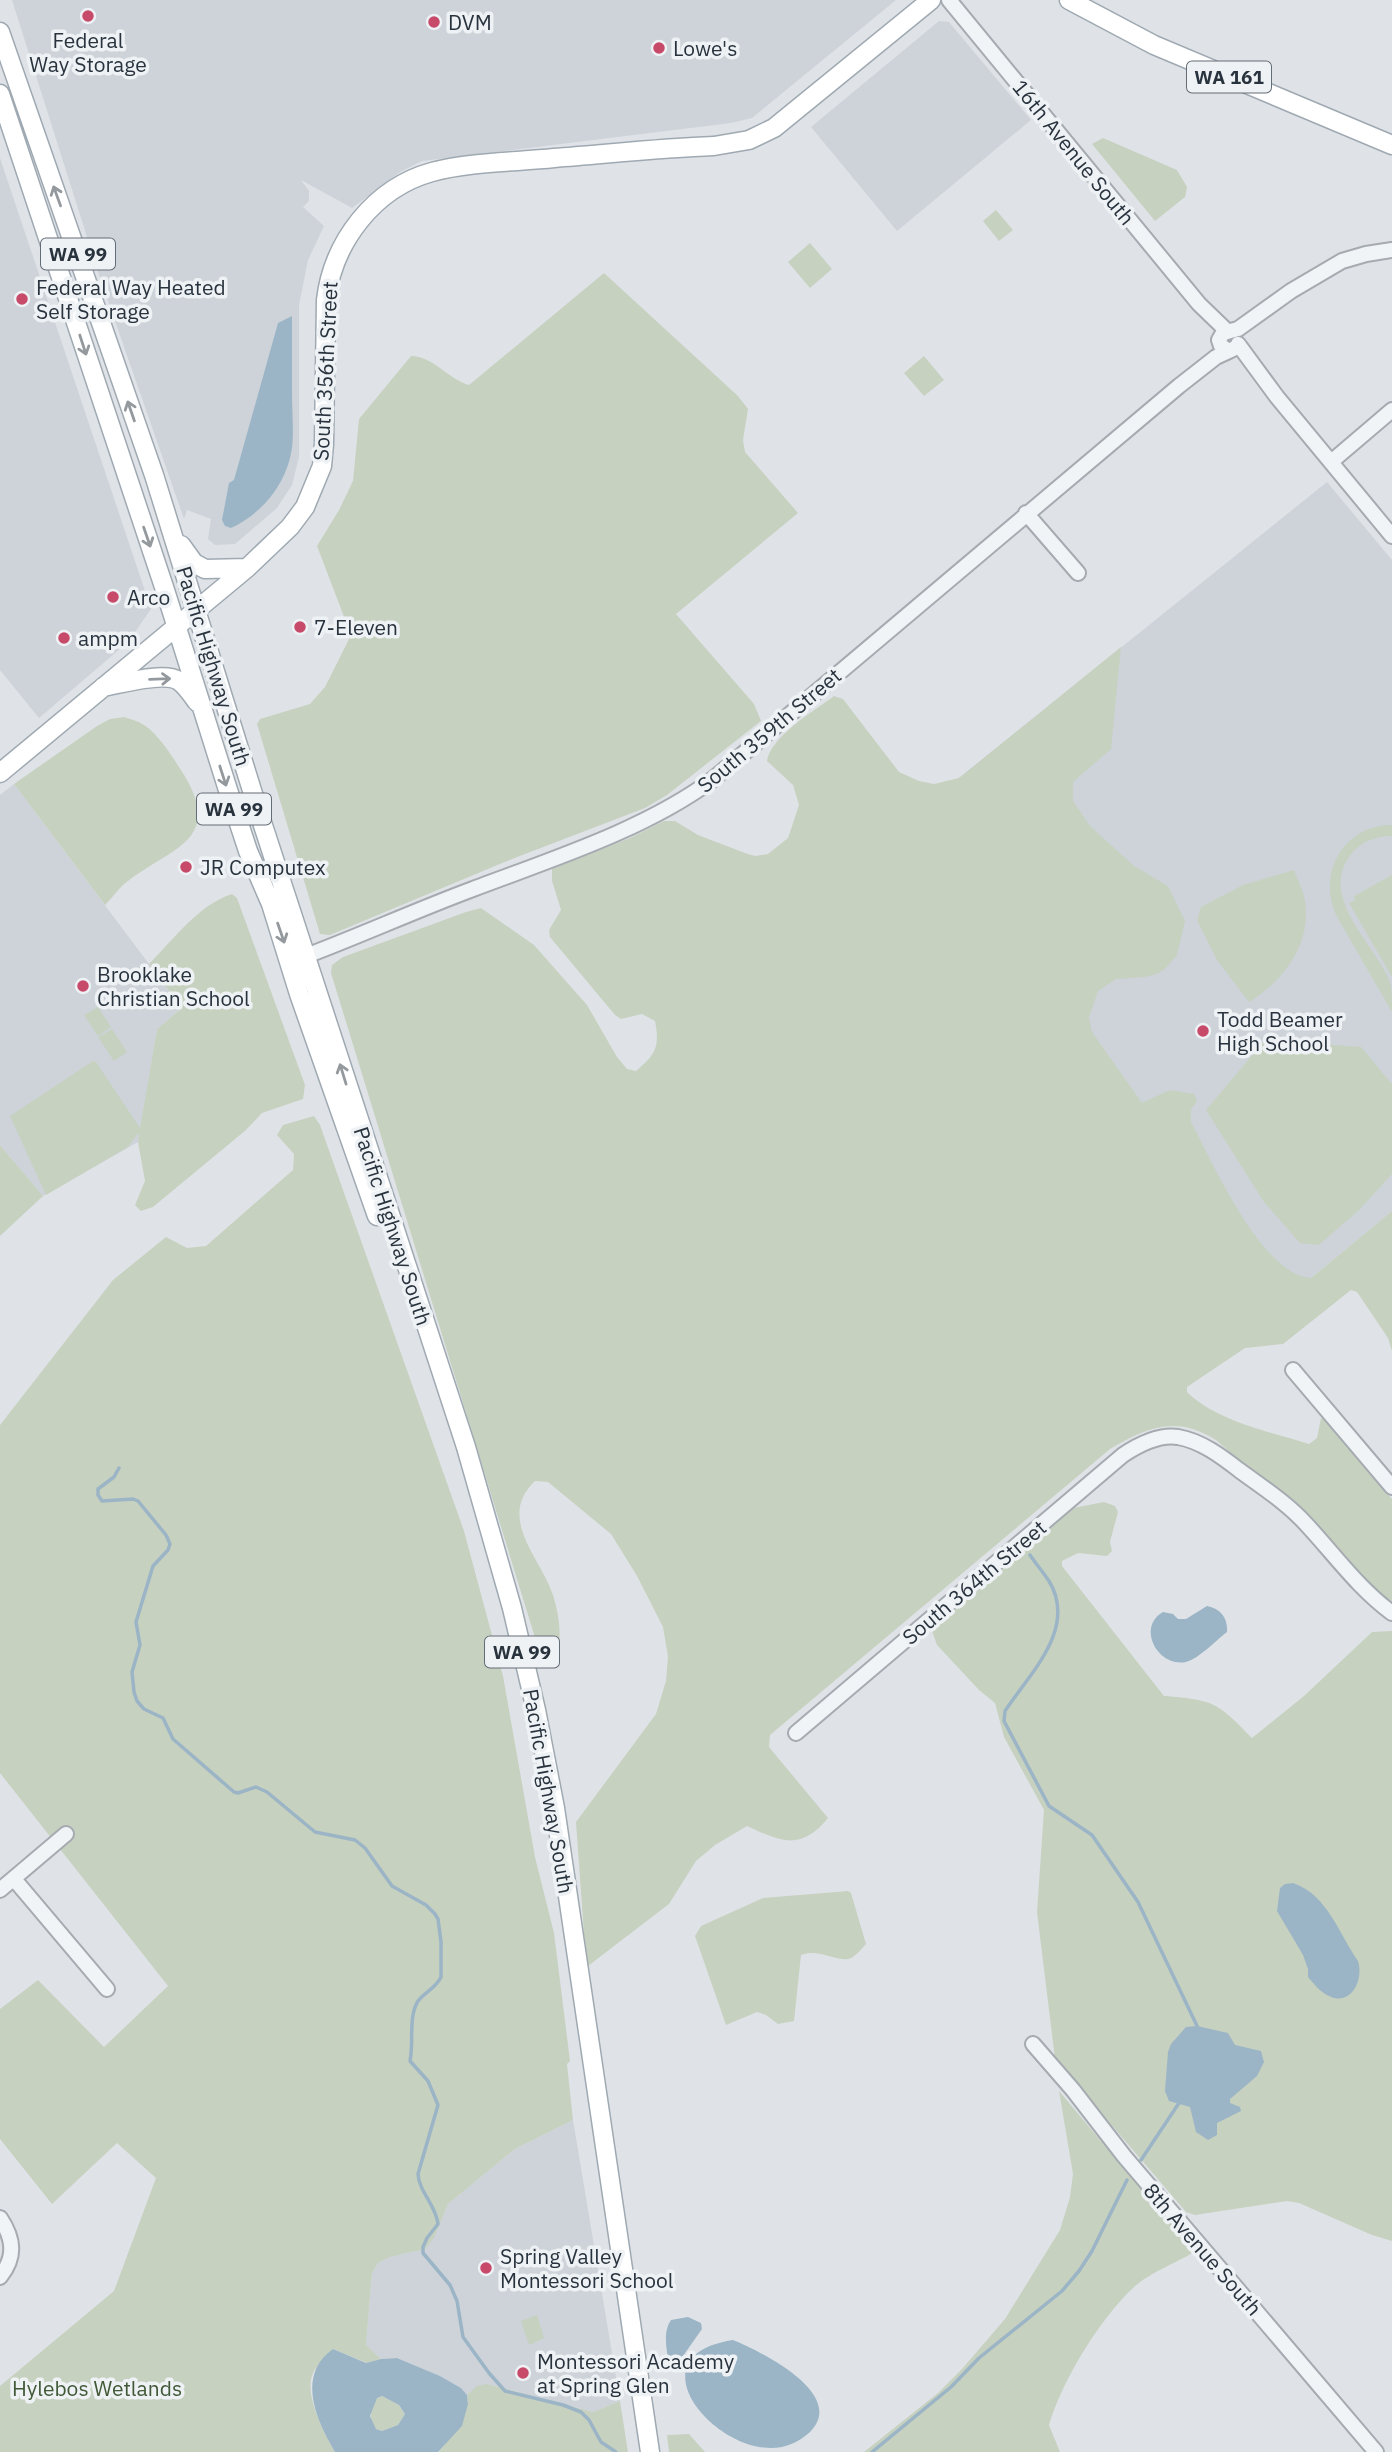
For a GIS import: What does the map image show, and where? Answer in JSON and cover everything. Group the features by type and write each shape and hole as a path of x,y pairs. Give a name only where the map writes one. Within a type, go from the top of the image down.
{"main road":[{"name":"South 356th Street","path":"0,773 247,568 290,527 305,507 322,466 328,277 345,240 373,207 402,186 432,172 483,165 714,146 748,140 774,128 799,109 931,0"},
{"name":"WA 161","path":"1069,0 1154,45 1392,145"},
{"name":"Pacific Highway South","path":"0,32 171,531 298,959 466,1447 512,1608 536,1710 569,1899 650,2452"},
{"name":"Pacific Highway South","path":"0,94 248,850 298,959 299,994 435,1390 474,1513 511,1648 548,1833 639,2452"},
{"path":"171,531 198,566 214,569 247,568"},
{"path":"103,687 159,677 170,678 179,681 203,711"}],"street":[{"name":"16th Avenue South","path":"949,0 1392,536"},
{"name":"South 359th Street","path":"298,959 390,920 634,826 684,801 740,757 1026,513 1180,386 1264,310 1342,261 1392,250"},
{"path":"1331,462 1392,410"},
{"path":"1026,513 1078,573"},
{"path":"1293,1370 1392,1487"},
{"name":"South 364th Street","path":"796,1733 1123,1455 1157,1439 1175,1437 1199,1444 1261,1486 1293,1511 1362,1587 1392,1613"},
{"path":"0,1890 66,1834"},
{"path":"14,1879 107,1989"},
{"name":"8th Avenue South","path":"1033,2044 1124,2156 1376,2452"},
{"path":"0,2218 10,2235 13,2252 0,2277"}],"shaded area":[{"path":"12,0 896,0 752,118 731,123 422,161 400,172 352,208 301,180 309,191 309,201 303,207 324,226 308,260 299,305 299,457 292,485 277,508 235,544 215,545 208,539 211,519 187,510 184,519 100,278"},
{"path":"939,21 949,22 1031,120 897,231 811,127"},
{"path":"0,158 151,609 128,642 39,718 0,670"},
{"name":"Todd Beamer High School","path":"1327,482 1392,560 1392,1211 1254,1325 868,851"},
{"name":"Brooklake Christian School","path":"14,784 182,1008 157,1029 138,1142 43,1196 0,1145 0,795"},
{"name":"Spring Valley Montessori School","path":"573,2120 620,2401 593,2412 487,2384 467,2395 461,2388 440,2376 414,2365 397,2358 381,2359 366,2345 372,2273 378,2263 390,2257 425,2249 434,2237 448,2204 515,2149"}],"green space":[{"path":"1103,138 1177,170 1187,187 1185,197 1155,221 1092,144"},
{"path":"996,210 1013,230 999,241 983,221"},
{"path":"810,243 832,269 810,288 788,262"},
{"path":"604,273 738,396 748,409 743,440 745,452 798,513 676,614 754,704 761,721 667,795 645,808 512,859 330,935 320,934 257,724 260,719 310,704 325,687 351,635 317,546 353,481 359,419 411,356 426,360 469,385"},
{"path":"924,356 944,380 924,396 904,373"},
{"path":"1121,647 1111,749 1073,782 1073,801 1090,826 1134,866 1168,886 1185,921 1177,955 1166,968 1157,974 1144,977 1116,979 1098,991 1089,1018 1092,1032 1142,1103 1170,1090 1194,1094 1197,1101 1191,1110 1191,1122 1225,1188 1257,1238 1275,1258 1293,1272 1311,1278 1392,1211 1392,1351 1388,1338 1357,1292 1351,1290 1283,1344 1245,1348 1187,1387 1187,1392 1213,1411 1228,1418 1309,1444 1317,1438 1321,1418 1329,1422 1392,1499 1392,1603 1363,1580 1338,1547 1216,1440 1202,1432 1175,1426 1137,1435 1110,1449 770,1735 769,1747 828,1818 818,1828 809,1835 790,1840 770,1836 747,1826 715,1845 696,1861 669,1904 588,1966 576,1822 656,1714 666,1681 668,1657 663,1627 637,1576 611,1534 548,1482 535,1481 524,1495 520,1524 553,1595 560,1632 555,1660 549,1668 544,1667 331,973 332,965 343,957 481,908 534,945 587,1005 617,1057 627,1069 636,1071 655,1049 655,1021 642,1014 621,1019 615,1015 550,937 549,930 561,910 552,881 552,869 630,838 664,821 675,821 698,835 745,853 755,856 768,854 788,838 799,805 793,785 767,761 770,752 776,742 794,725 834,696 843,699 899,772 934,784 959,778"},
{"path":"124,717 144,725 165,746 194,794 198,813 195,828 186,841 123,885 105,905 14,784 97,726 110,719"},
{"path":"1392,825 1392,836 1368,841 1349,857 1342,874 1341,890 1354,923 1391,985 1392,1012 1336,915 1330,883 1339,854 1348,842 1375,827"},
{"path":"1294,870 1305,901 1304,932 1284,972 1249,1002 1217,960 1197,920 1201,907 1243,885"},
{"path":"1392,875 1392,977 1349,903 1355,900 1354,896"},
{"path":"232,894 237,898 305,1085 303,1099 262,1113 246,1130 153,1207 141,1211 135,1205 145,1181 138,1142 139,1132 128,1147 46,1195 10,1116 93,1061 140,1128 157,1029 182,1008 149,964 197,914"},
{"path":"98,1007 111,1027 98,1036 84,1015"},
{"path":"112,1029 127,1052 114,1061 98,1037"},
{"path":"1265,1040 1361,1047 1392,1084 1392,1174 1359,1210 1319,1245 1300,1243 1264,1202 1206,1110"},
{"name":"Hylebos Wetlands","path":"314,1116 320,1125 464,1531 503,1676 535,1857 554,1933 570,2061 567,2064 573,2120 515,2149 448,2204 434,2238 425,2249 390,2257 378,2263 372,2273 366,2345 381,2359 367,2363 333,2349 312,2376 311,2394 314,2405 321,2426 335,2452 0,2452 0,2386 114,2291 156,2178 117,2143 52,2204 0,2139 0,2009 38,1980 104,2047 168,1986 0,1773 0,1425 113,1280 166,1237 187,1248 206,1246 293,1170 294,1154 277,1135 283,1125"},
{"path":"0,1145 43,1196 0,1236"},
{"path":"1104,1502 1115,1506 1118,1512 1110,1542 1112,1551 1107,1556 1078,1553 1062,1561 1062,1566 1164,1696 1194,1699 1214,1705 1252,1738 1304,1696 1372,1632 1392,1631 1392,2241 1299,2203 1287,2201 1195,2215 1186,2212 1055,2059 1037,1912 1044,1810 1004,1737 995,1703 979,1690 937,1645 932,1631 937,1619 1048,1524 1073,1508"},
{"path":"848,1891 851,1893 866,1944 848,1959 814,1953 801,1955 794,2021 778,2024 757,2012 726,2025 695,1936 701,1926 763,1898"},
{"path":"1059,2091 1194,2252 1139,2283 1120,2301 1095,2334 1072,2371 1049,2425 1060,2452 864,2452 938,2393 962,2369 1005,2319 1060,2230 1070,2197 1073,2174"},
{"path":"537,2315 544,2338 529,2345 521,2321"},
{"path":"487,2384 593,2412 620,2401 628,2452 438,2452 468,2404 467,2395 477,2386"},
{"path":"382,2396 399,2405 405,2414 398,2425 382,2431 376,2429 371,2414 377,2398"},
{"path":"689,2434 705,2452 669,2452 667,2435"}],"water":[{"path":"292,316 293,435 289,461 272,496 243,522 231,528 225,526 222,520 229,483 234,480 278,323"},
{"path":"1207,1606 1223,1615 1227,1632 1202,1653 1186,1662 1167,1659 1159,1653 1151,1636 1155,1619 1163,1612 1173,1614 1178,1619 1186,1619"},
{"path":"1293,1883 1305,1888 1323,1905 1358,1961 1357,1983 1354,1990 1344,1998 1326,1995 1308,1977 1303,1955 1277,1911 1280,1888"},
{"path":"1197,2026 1228,2033 1235,2045 1261,2051 1264,2062 1257,2076 1230,2099 1230,2103 1240,2107 1241,2111 1217,2123 1217,2135 1208,2140 1196,2132 1190,2107 1169,2101 1165,2091 1171,2044 1186,2027"},
{"path":"688,2317 701,2323 702,2329 683,2356 670,2368 666,2343 668,2325 671,2320"},
{"path":"733,2340 779,2364 809,2389 818,2403 819,2418 806,2436 777,2448 748,2444 725,2433 706,2418 692,2400 685,2381 689,2363 704,2349"},
{"path":"333,2349 366,2363 397,2358 440,2376 461,2388 467,2395 468,2404 462,2426 438,2452 335,2452 321,2426 313,2398 315,2372","holes":["382,2396 399,2405 405,2414 398,2425 382,2431 376,2429 370,2416 377,2398"]}],"waterway":[{"path":"119,1468 114,1477 98,1489 102,1501 138,1501 166,1535 170,1544 153,1566 136,1622 140,1645 132,1672 137,1701 144,1709 163,1718 173,1739 234,1792 256,1787 267,1792 315,1832 355,1840 365,1848 392,1886 426,1905 435,1914 441,1942 441,1977 415,2007 410,2061 428,2081 438,2105 418,2174 438,2224 427,2238 423,2253 450,2285 457,2301 463,2337 505,2391 581,2412 589,2420 601,2442 616,2452"},
{"path":"1030,1555 1049,1581 1056,1599 1058,1616 1047,1650 1005,1711 1004,1721 1049,1806 1092,1835 1138,1902 1198,2028"},
{"path":"1141,2160 1181,2100"},
{"path":"872,2452 951,2387 979,2358 1062,2291 1092,2251 1127,2180"}],"place":[{"name":"Federal Way Storage","path":"88,16"},
{"name":"DVM","path":"434,22"},
{"name":"Lowe's","path":"659,48"},
{"name":"Federal Way Heated Self Storage","path":"22,299"},
{"name":"Arco","path":"113,597"},
{"name":"7-Eleven","path":"300,627"},
{"name":"ampm","path":"64,638"},
{"name":"JR Computex","path":"186,867"},
{"name":"Brooklake Christian School","path":"83,986"},
{"name":"Todd Beamer High School","path":"1203,1031"},
{"name":"Spring Valley Montessori School","path":"486,2268"},
{"name":"Montessori Academy at Spring Glen","path":"523,2373"}]}
